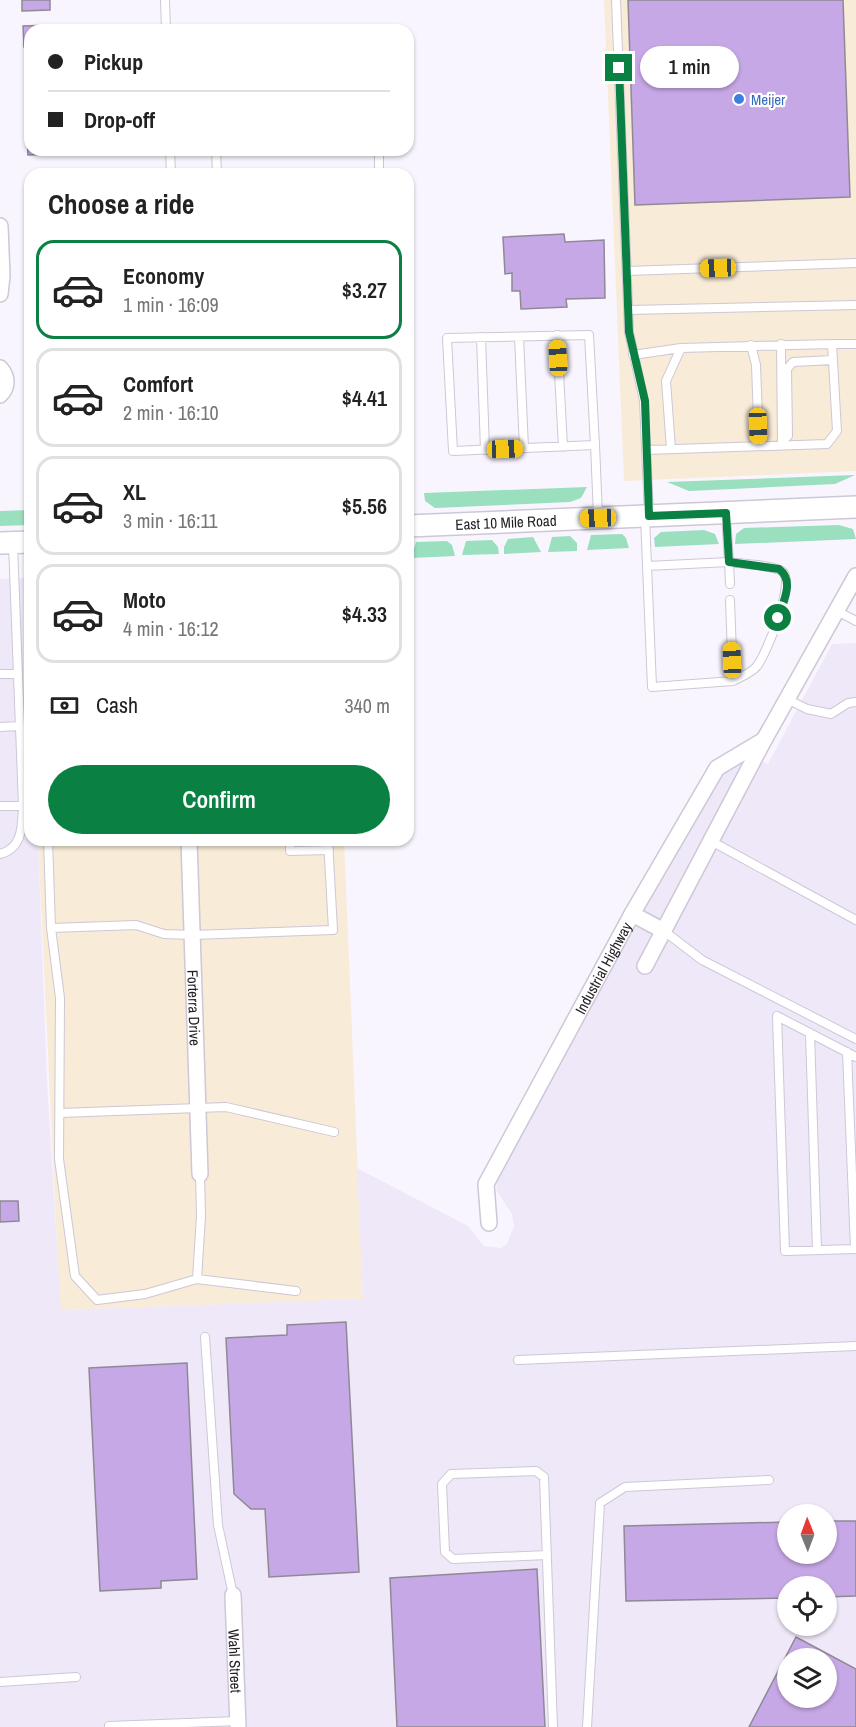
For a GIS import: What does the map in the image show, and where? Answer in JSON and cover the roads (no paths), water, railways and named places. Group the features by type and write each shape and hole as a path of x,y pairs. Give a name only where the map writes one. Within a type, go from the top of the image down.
{"main road":[{"name":"East 10 Mile Road","path":"414,526 856,507"}],"street":[{"path":"0,226 2,276 0,294"},
{"path":"0,368 6,379 4,390 0,395"},
{"path":"645,966 764,741 856,576"},
{"name":"Industrial Highway","path":"489,1223 486,1184 632,914 717,768 764,741"},
{"name":"Forterra Drive","path":"189,846 200,1174"},
{"path":"632,914 664,931"},
{"name":"Wahl Street","path":"233,1595 238,1724"}],"lane":[{"path":"165,0 166,24"},
{"path":"616,0 628,310 633,355 645,401 647,566 652,687 733,681 756,668 778,618 788,583 786,574 779,569 729,562 647,566"},
{"path":"627,271 856,263"},
{"path":"628,310 856,306"},
{"path":"595,445 453,451 447,339 589,335 595,445 598,518"},
{"path":"557,336 563,447"},
{"path":"519,337 524,448"},
{"path":"481,338 485,450"},
{"path":"780,344 782,443"},
{"path":"646,450 759,446 782,443 827,444 837,431 832,344"},
{"path":"633,355 681,348 856,344"},
{"path":"751,345 756,364 759,446"},
{"path":"671,449 666,381 681,348"},
{"path":"782,443 788,436 787,369 794,362 832,360"},
{"path":"726,513 730,584"},
{"path":"0,854 7,852 18,841 23,806 14,543"},
{"path":"730,600 733,681"},
{"path":"837,610 856,621"},
{"path":"0,674 18,674"},
{"path":"787,699 807,709 831,714 848,703 856,702"},
{"path":"0,727 20,726"},
{"path":"0,806 23,806"},
{"path":"711,841 856,920"},
{"path":"48,846 51,928 60,998 59,1160 75,1276 98,1300 145,1294 196,1279 296,1292"},
{"path":"290,846 290,851 329,850"},
{"path":"51,928 136,925 164,934 192,935 333,930 329,846"},
{"path":"664,931 702,960 856,1040"},
{"path":"847,1052 856,1249 785,1251 777,1016 847,1052 856,1057"},
{"path":"810,1033 817,1250"},
{"path":"60,1113 198,1107 240,1109 334,1132"},
{"path":"196,1279 201,1216 200,1174"},
{"path":"205,1336 218,1525 233,1595"},
{"path":"518,1360 856,1346"},
{"path":"547,1555 453,1559 445,1552 442,1484 451,1474 536,1471 544,1478 547,1555 553,1727"},
{"path":"587,1727 600,1503 625,1487 769,1480"},
{"path":"0,1682 76,1677"},
{"path":"109,1726 238,1724"}],"place":[{"name":"Meijer","path":"739,99"}]}
